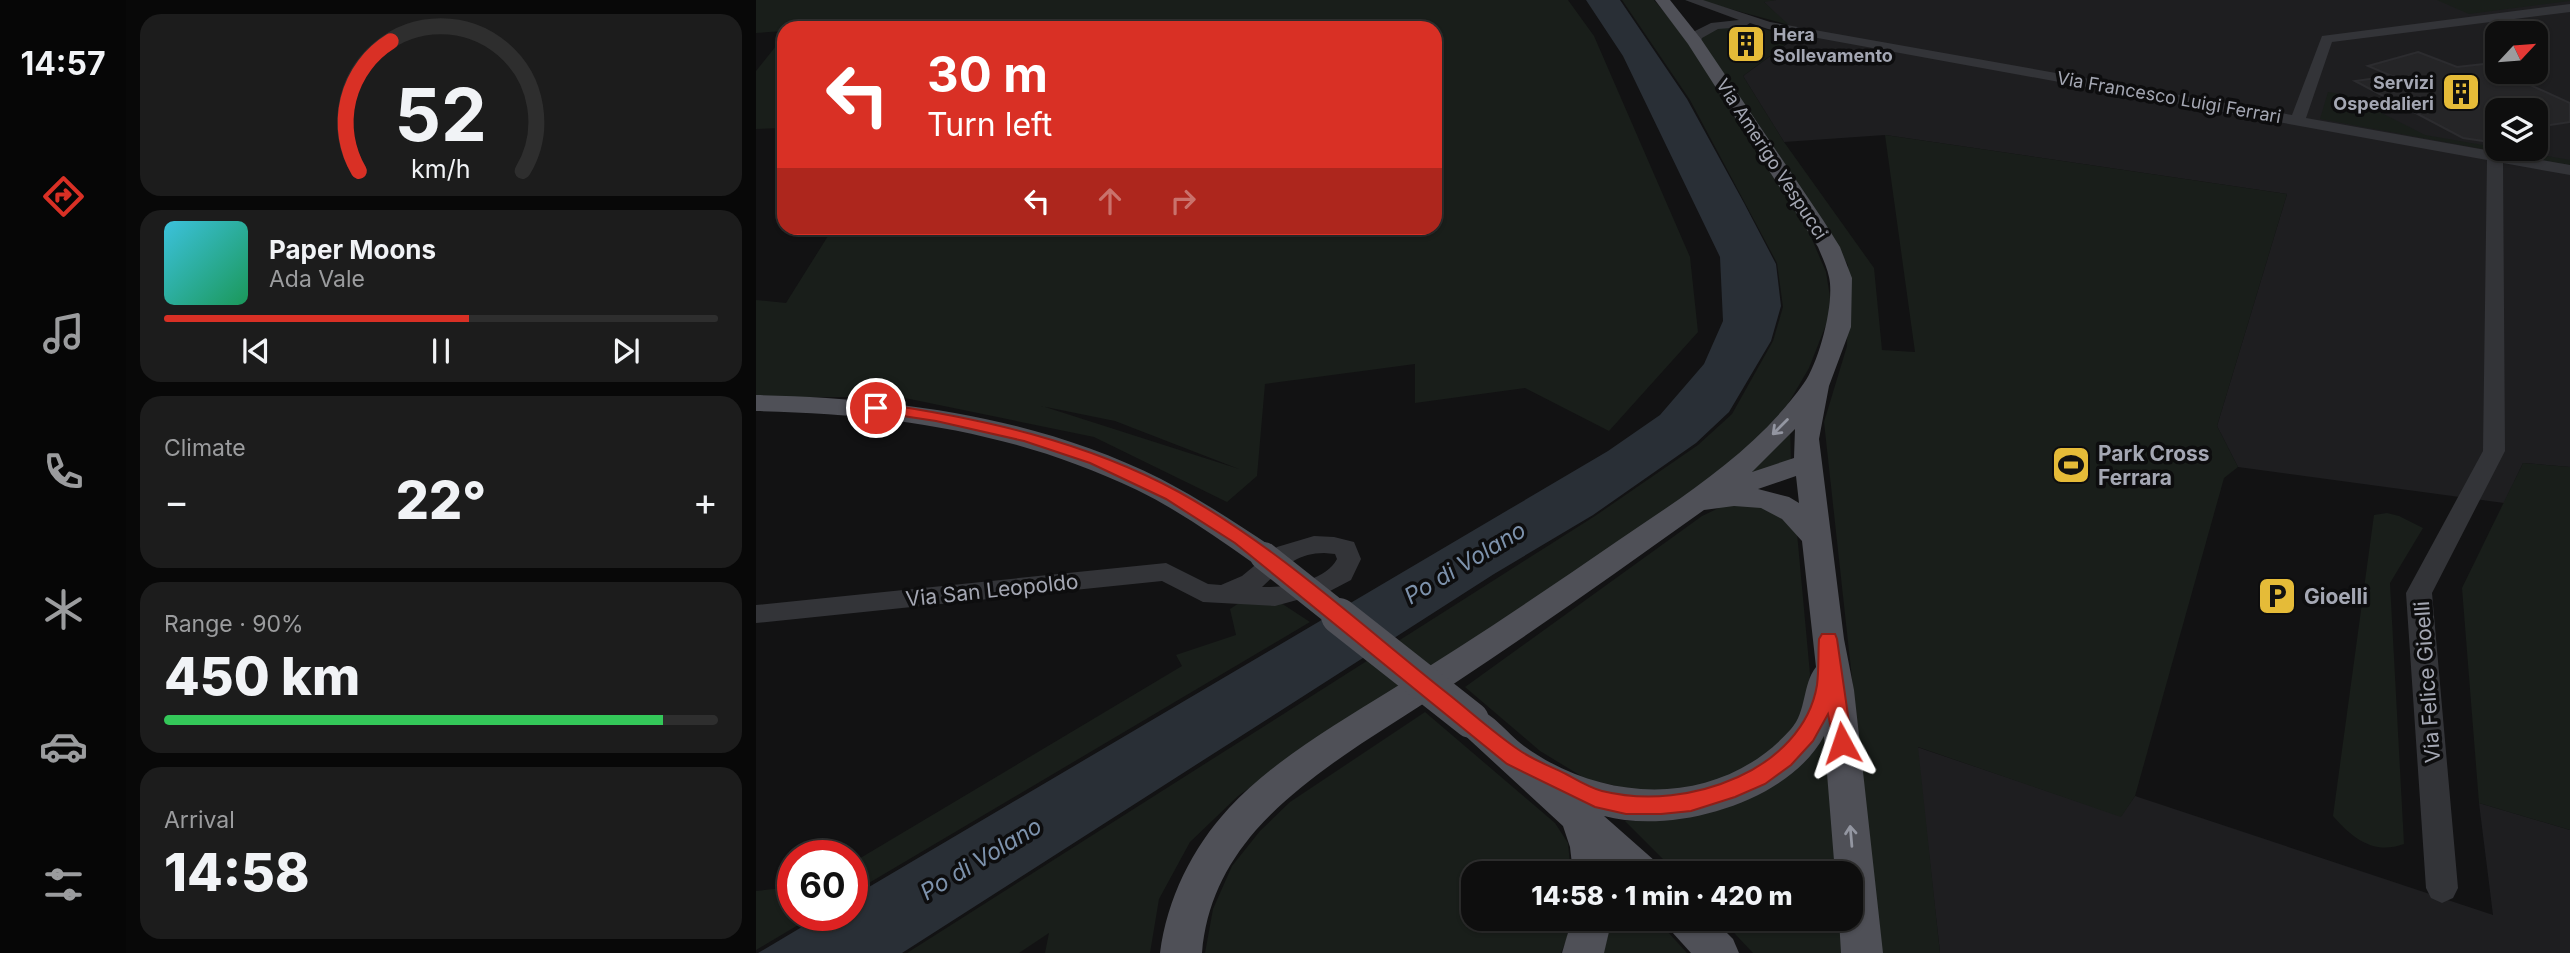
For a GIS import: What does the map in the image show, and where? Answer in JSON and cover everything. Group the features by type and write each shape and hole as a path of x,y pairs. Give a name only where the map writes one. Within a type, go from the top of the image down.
{"main road":[{"name":"Via Amerigo Vespucci","path":"1666,5 1695,42 1813,220 1837,268 1841,278 1842,303 1839,327 1821,373"},
{"path":"1821,373 1808,419 1808,463 1828,639 1837,690 1861,953"},
{"path":"1181,953 1182,932 1197,887 1223,842 1256,805 1371,721 1528,619 1696,502 1749,458 1792,415 1821,373"},
{"path":"756,403 876,408 936,416 1028,437 1096,460 1155,487 1228,530 1264,556 1471,720 1628,861"},
{"path":"1696,502 1736,484 1808,463"},
{"path":"1696,502 1744,495 1765,499 1799,514 1816,538"},
{"path":"1514,758 1595,798 1626,805 1691,802 1728,791 1758,778 1784,759 1806,735 1819,713 1826,685 1828,639"},
{"path":"1578,814 1591,861"},
{"path":"1583,953 1589,931"},
{"path":"1697,931 1718,953"}],"street":[{"name":"Via Francesco Luigi Ferrari","path":"1691,0 1768,24 2485,154"},
{"name":"Via Francesco Luigi Ferrari","path":"1666,5 1711,7"},
{"name":"Via Francesco Luigi Ferrari","path":"1666,5 1694,21 1768,24"},
{"path":"2297,121 2326,39 2570,8"},
{"name":"Via Francesco Luigi Ferrari","path":"1695,42 1700,32 1727,24"},
{"name":"Via Felice Gioelli","path":"2442,888 2419,593 2494,451 2495,161"},
{"name":"Via Francesco Luigi Ferrari","path":"2522,161 2570,170"},
{"name":"Via San Leopoldo","path":"756,614 1166,572 1203,593 1222,594"}],"shaded area":[{"path":"756,0 1568,0 1594,36 1690,257 1698,332 1609,431 1525,388 1415,403 1415,364 1265,384 1257,476 1227,502 1094,437 900,397 756,397 756,300 786,303 829,235 1442,235 1442,21 777,21 777,32 756,33","holes":["1044,407 1115,421 1239,469"]},
{"path":"1622,0 1654,0 1676,27 1735,112 1808,230 1826,272 1830,297 1829,317 1809,368 1788,404 1770,425 1700,491 1285,762 1238,796 1190,842 1159,899 1150,953 1045,953 1049,933 1019,953 907,953 1595,516 1698,445 1732,414 1773,341 1783,307 1777,263 1690,100"},
{"path":"1697,0 1776,0 1764,2 1789,25"},
{"path":"2437,0 2570,0 2570,1 2469,14"},
{"path":"2570,0 2570,467 2523,463 2504,503 2238,467 2217,426 2287,194 1885,135 1784,142 1743,76 1798,36 1763,1"},
{"name":"Park Cross Ferrara","path":"1744,26 1798,35 1743,76 1784,142 1874,268 1882,350 1915,352 1885,135 2287,194 2217,426 2238,467 2224,478 2135,796 2121,817 1918,747 1940,953 1882,953 1824,422 1847,346 1848,265 1702,41 1702,35 1718,28"},
{"path":"777,45 777,128 756,129 756,71"},
{"path":"2328,92 2346,95 2425,135 2485,145 2485,149 2320,119"},
{"path":"2548,156 2570,160 2570,165 2548,161"},
{"path":"1790,428 1791,461 1734,479"},
{"path":"2523,463 2570,467 2570,830 2479,803 2462,588"},
{"path":"1744,503 1768,506 1797,533 1810,674 1807,702 1799,725 1739,776 1658,795 1586,779 1540,751 1465,687 1702,516 1723,506"},
{"path":"2387,513 2423,528 2390,583 2404,844 2383,848 2356,838 2333,816 2374,515"},
{"path":"1242,601 1281,603 1310,622 868,884 868,853 1182,666 1176,655 1236,635 1230,609"},
{"path":"1425,712 1555,823 1568,843 1570,861 1461,861 1461,931 1568,931 1561,953 1205,953 1213,909 1232,866 1260,831 1290,802"},
{"path":"1829,713 1837,861 1665,861 1625,821 1662,820"},
{"path":"1917,747 2121,816 2135,796 2493,915 2479,803 2570,830 2570,953 1940,953"},
{"path":"777,889 777,931 788,931 756,950 756,891"},
{"path":"1600,931 1667,931 1687,953 1595,953"},
{"path":"1732,931 1844,931 1846,953 1753,953"}],"water":[{"name":"Po di Volano","path":"1586,0 1620,0 1687,99 1776,264 1781,306 1771,341 1729,412 1696,443 1593,515 1494,574 902,953 758,953 795,931 868,931 868,888 1608,451 1660,415 1704,364 1723,321 1720,257 1623,56"}],"building":[{"name":"Servizi Ospedalieri","path":"2418,52 2457,67 2484,64 2485,84 2528,84 2570,103 2570,122 2548,125 2548,98 2485,98 2485,141 2463,138 2355,81 2392,76 2368,66"}],"place":[{"name":"Hera Sollevamento","path":"1746,44"},
{"name":"Servizi Ospedalieri","path":"2461,92"},
{"name":"Park Cross Ferrara","path":"2071,465"},
{"name":"Gioelli","path":"2277,596"}],"route":[{"path":"876,408 936,416 1028,437 1096,460 1172,496 1241,538 1471,720 1514,758 1549,778 1595,798 1626,805 1691,802 1728,791 1758,778 1784,759 1806,735 1819,713 1826,685 1828,639 1837,690 1842,743"}]}
